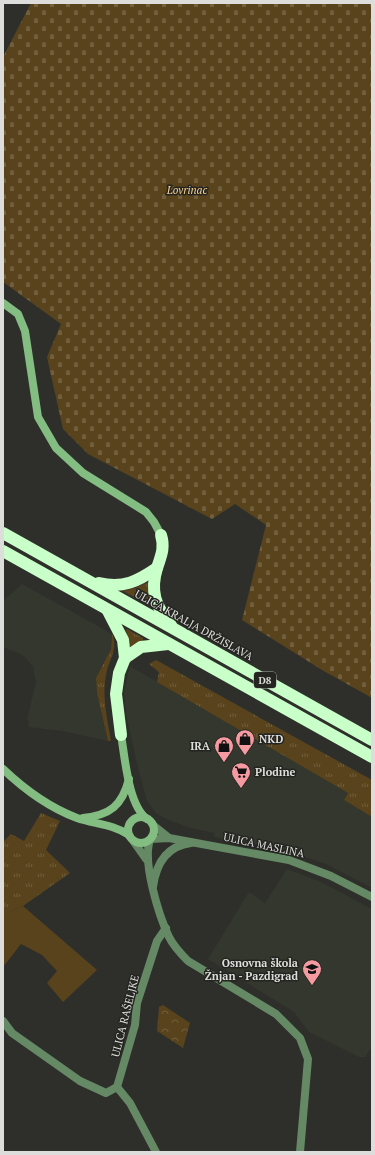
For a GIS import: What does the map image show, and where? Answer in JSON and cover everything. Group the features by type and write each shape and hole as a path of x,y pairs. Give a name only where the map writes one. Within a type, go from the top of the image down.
{"highway":[{"name":"ULICA KRALJA DRŽISLAVA","path":"3,533 372,740"},
{"path":"161,535 163,548 153,584 155,599 162,614 174,629"},
{"name":"D8","path":"3,551 372,757"},
{"path":"89,580 111,586 127,585 141,579 157,568"},
{"path":"108,610 123,640 125,658 119,673 116,694 121,735"},
{"path":"125,658 141,647 168,644"}],"street":[{"path":"3,303 18,314 25,331 38,417 56,448 83,473 146,512 154,522 161,535"},
{"path":"121,735 134,801 142,815 169,838"},
{"path":"3,769 42,801 79,819 111,826 142,843 150,839"},
{"path":"79,819 100,815 116,807 122,799 129,778"},
{"path":"134,801 132,821 128,828 132,838 146,859 153,888 166,928 176,949 188,961 276,1014 300,1038 308,1059 300,1152"},
{"path":"111,826 138,818 150,822"},
{"path":"146,859 150,839 154,833 150,822"},
{"name":"ULICA MASLINA","path":"150,839 169,838 289,860 331,876 372,897"},
{"path":"153,888 156,872 163,857 176,848 195,842"},
{"name":"ULICA RAŠELJKE","path":"117,1087 135,1025 138,1003 157,942 166,928"},
{"path":"3,1021 12,1033 80,1081 106,1093 117,1087 130,1102 156,1152"}],"shaded area":[{"path":"22,584 112,634 111,649 96,678 97,693 108,741 62,731 28,727 29,721 27,720 36,682 33,667 23,655 3,647 3,601"},
{"path":"130,666 348,793 344,800 372,817 372,888 326,864 271,848 269,846 214,837 215,833 187,827 156,813 147,801 126,714 124,693"},
{"name":"Osnovna škola Žnjan - Pazdigrad","path":"287,869 321,882 372,909 372,1046 365,1057 359,1057 309,1032 294,1012 208,959 249,892 265,903"}],"green space":[{"name":"Lovrinac","path":"31,3 372,3 372,698 322,670 242,620 266,525 235,504 212,519 88,454 63,429 47,357 61,324 3,282 3,57"},
{"path":"148,582 152,607 123,591 135,588"},
{"path":"127,629 143,638 143,641 129,647"},
{"path":"112,634 114,639 114,648 105,679 105,706 111,741 108,741 97,693 96,678 111,649"},
{"path":"156,660 372,780 372,817 344,800 348,793 157,682 159,672 149,664"},
{"path":"41,813 60,821 46,850 70,873 23,906 15,909 6,919 3,916 3,842 11,834 24,841"},
{"path":"23,906 97,970 63,1002 47,983 57,971 42,955 21,944 3,967 3,916 6,918 15,909"},
{"path":"163,1005 190,1023 183,1048 157,1031 159,1007"}],"place":[{"name":"NKD","path":"245,756"},
{"name":"IRA","path":"224,763"},
{"name":"Plodine","path":"241,789"},
{"name":"Osnovna škola Žnjan - Pazdigrad","path":"312,986"}]}
